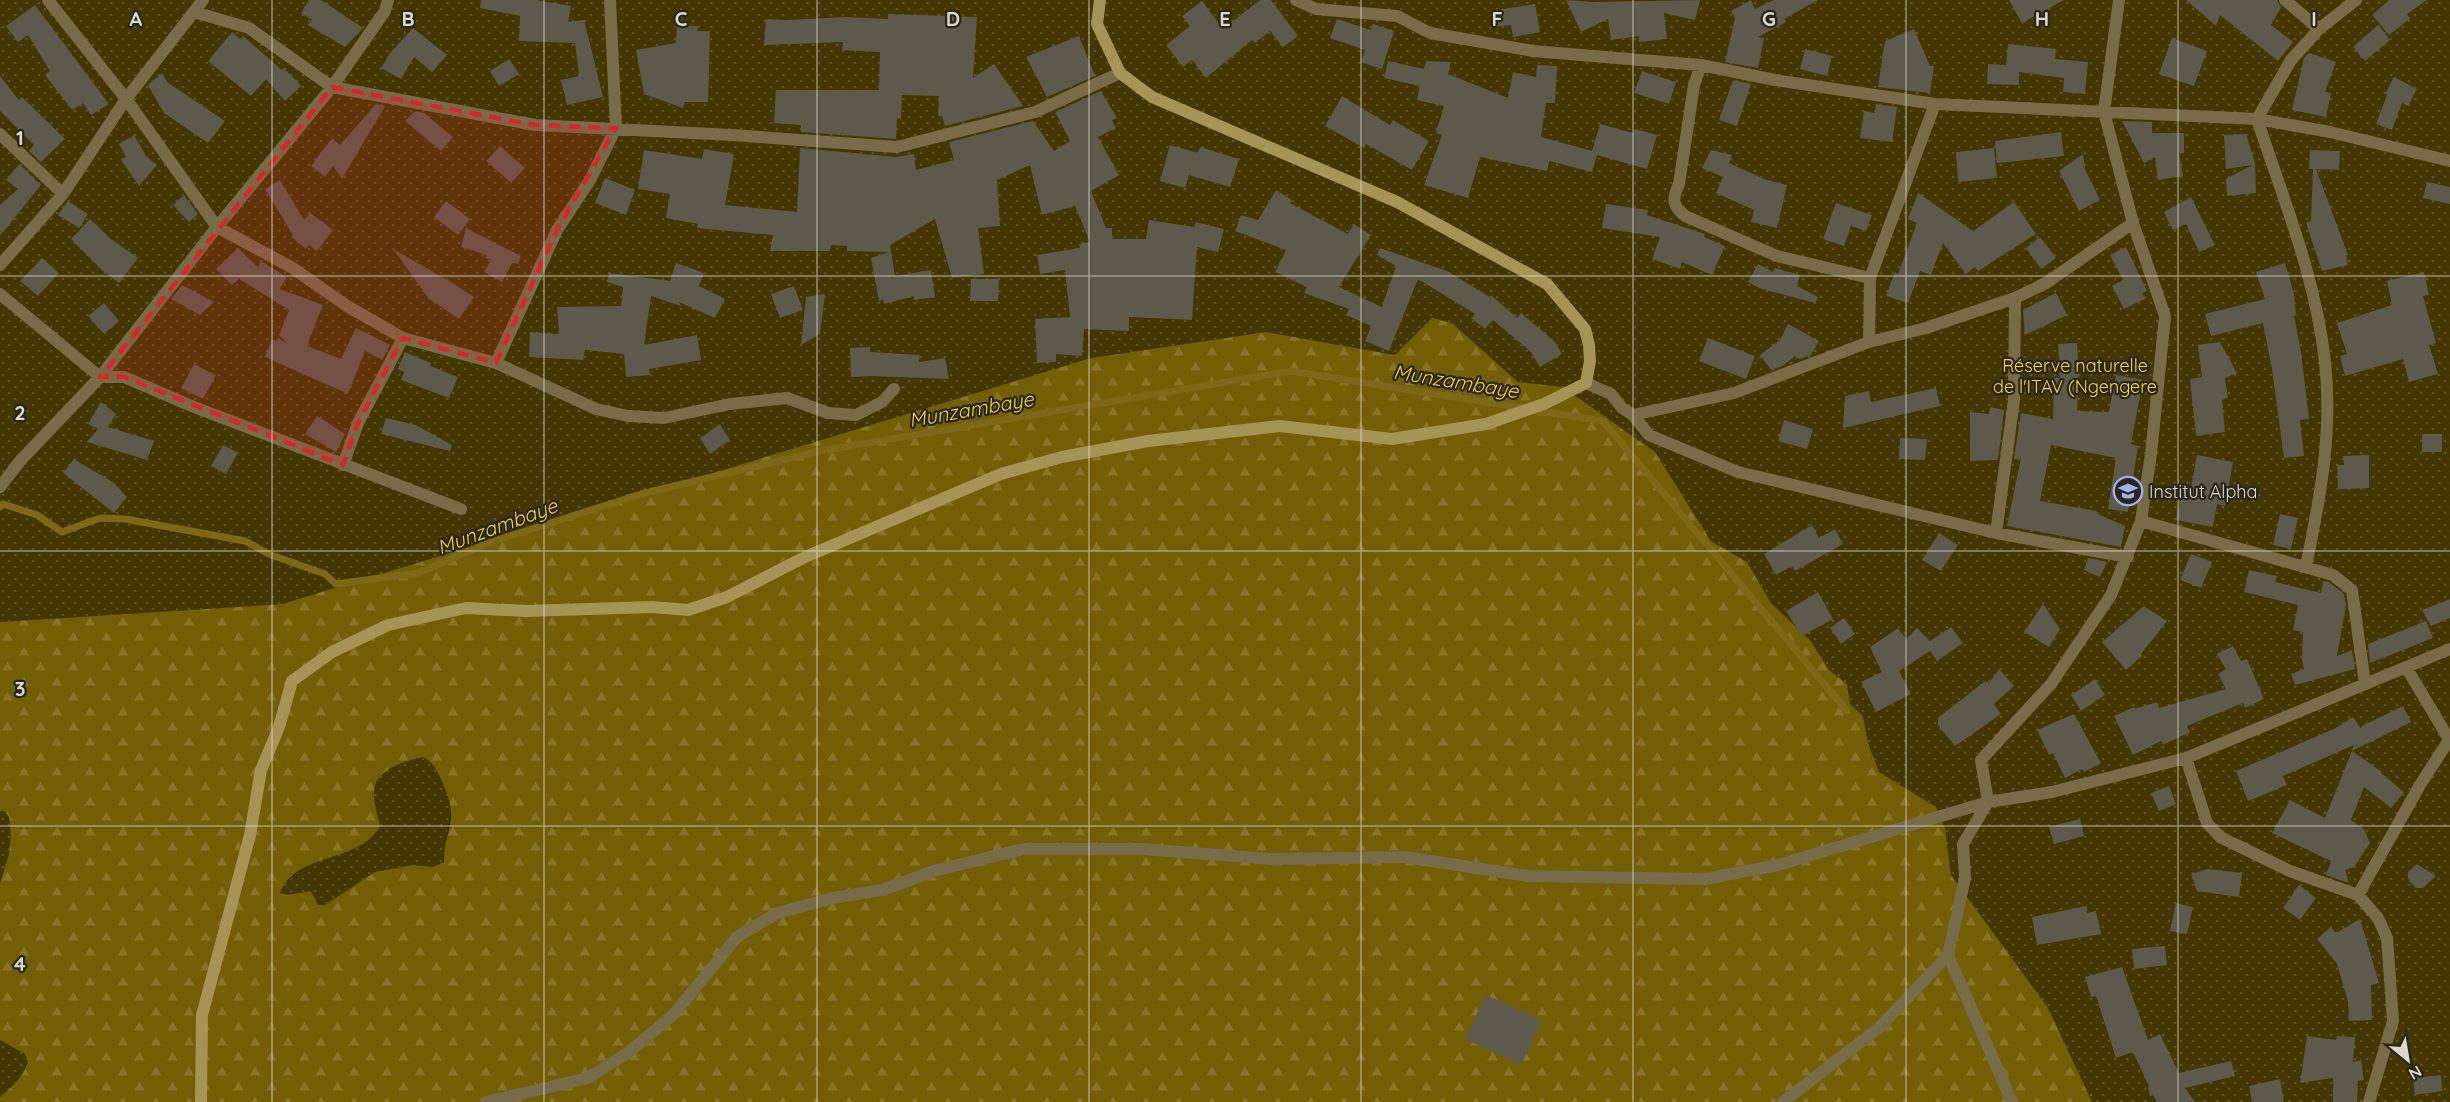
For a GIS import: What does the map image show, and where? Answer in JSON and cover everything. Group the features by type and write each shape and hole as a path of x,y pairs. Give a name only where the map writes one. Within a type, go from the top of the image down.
{"street":[{"path":"48,0 126,99 217,227 291,267 347,306 403,338 496,363 596,409 628,416 664,418 730,404 788,398 828,413 856,415 882,402 894,389"},
{"path":"0,265 63,194 126,99 203,0"},
{"path":"0,487 20,461 100,377 217,227 332,87 385,11 388,0"},
{"path":"496,363 557,230 590,180 616,128 610,0"},
{"path":"1100,0 1097,24 1120,73 1152,97 1397,202 1547,284 1585,329 1590,361 1586,382"},
{"path":"1296,0 1316,9 1397,16 1430,33 1533,51 1701,65 1775,80 1935,104 2257,119 2330,132 2450,161"},
{"path":"1782,1102 1880,1027 1948,955 1965,878 1963,844 1988,802 1981,760 2051,684 2111,595 2141,521 2151,454 2165,316 2133,223 2104,112 2119,0"},
{"path":"2285,0 2319,29"},
{"path":"2306,566 2319,503 2327,437 2325,362 2315,300 2257,119 2291,60 2319,29 2356,0"},
{"path":"194,12 249,28 332,87 535,125 616,128 897,147 1035,112 1120,73"},
{"path":"1701,65 1694,85 1679,184 1673,197 1675,207 1684,216 1777,256 1870,278"},
{"path":"1869,342 1870,278 1935,104"},
{"path":"0,134 63,194"},
{"path":"1633,415 1734,393 1869,342 1926,328 2014,298 2046,283 2133,223"},
{"path":"0,294 100,377 124,377 194,407 461,509"},
{"path":"1996,533 2014,400 2014,298"},
{"path":"343,465 358,423 403,338"},
{"path":"1586,382 1611,394 1622,408 1633,415 1649,435 1738,472 1996,533 2128,557"},
{"path":"201,1102 202,1015 250,835 261,770 279,728 292,681 333,652 388,625 466,608 526,611 652,607 688,610 727,597 806,557 1001,474 1062,457 1148,441 1280,426 1392,439 1486,424 1544,404 1586,382"},
{"path":"2141,521 2333,575 2352,590 2365,684"},
{"path":"486,1102 588,1078 629,1052 674,1014 737,937 777,913 833,898 882,890 934,871 1023,849 1142,849 1273,859 1405,857 1528,876 1705,879 1778,865 1988,802 2052,792 2186,758 2450,649"},
{"path":"2358,895 2420,785 2450,741 2406,668"},
{"path":"2186,758 2207,823 2220,837 2290,871 2358,895 2378,918 2387,938 2393,1021 2368,1102"},
{"path":"1948,955 2012,1102"}],"highlighted area":[{"path":"332,87 535,125 616,128 557,230 496,363 403,338 358,423 343,465 124,377 100,377"}],"green space":[{"name":"Réserve naturelle de l'ITAV (Ngengere","path":"0,0 2450,0 2450,1102 2092,1102 2070,1058 1989,928 1951,875 1945,828 1936,807 1879,772 1868,743 1863,716 1850,704 1847,684 1829,670 1810,640 1771,603 1747,562 1711,541 1655,452 1563,387 1518,383 1452,323 1396,355 1266,332 1091,358 282,604 0,622"},
{"path":"1432,318 1452,323 1518,382 1563,387 1655,452 1711,541 1747,562 1771,603 1810,640 1829,670 1847,684 1850,704 1863,716 1868,743 1879,772 1936,807 1945,828 1951,875 2048,1008 2092,1102 0,1102 0,1097 17,1081 28,1062 25,1054 0,1040 0,883 9,854 11,835 9,817 4,811 0,811 0,622 282,604 1091,358 1266,332 1395,355","holes":["423,757 439,775 450,807 451,817 444,862 433,867 412,865 375,872 325,905 318,905 311,891 287,895 280,893 288,880 300,870 358,847 370,838 380,826 374,794 378,779 399,764"]},
{"path":"423,757 436,768 448,796 451,810 442,865 433,867 412,865 375,872 325,905 318,905 309,891 286,895 279,893 285,884 309,865 380,826 373,794 378,779 391,768"},
{"path":"4,810 11,827 11,837 0,883 0,811"},
{"path":"0,1040 25,1054 28,1062 17,1081 0,1097"}],"building":[{"path":"309,0 321,0 363,28 345,47 308,25 312,20 301,13"},
{"path":"481,0 536,0 571,6 568,22 584,20 603,97 567,105 561,80 579,76 575,43 519,41 520,16 480,8"},
{"path":"1260,0 1271,0 1298,36 1283,47 1270,31 1255,43 1252,40 1206,78 1192,60 1183,67 1166,45 1190,26 1182,16 1202,1 1223,29"},
{"path":"1566,0 1593,2 1700,0 1695,20 1664,13 1667,39 1639,42 1639,36 1611,40 1608,19 1581,32"},
{"path":"1751,0 1755,9 1774,0 1818,0 1784,19 1786,22 1758,37 1764,38 1758,68 1725,62 1735,18 1731,11"},
{"path":"2009,0 2064,0 2022,23"},
{"path":"2186,0 2277,0 2281,7 2271,25 2293,42 2278,61 2220,15 2216,26"},
{"path":"2389,0 2427,0 2407,14 2410,19 2389,35 2372,15"},
{"path":"1535,4 1540,32 1513,37 1511,25 1493,27 1491,11"},
{"path":"35,5 109,104 91,115 83,103 72,110 45,75 50,71 28,35 18,42 6,26"},
{"path":"888,14 977,17 973,78 994,64 1023,106 945,126 942,116 938,116 939,96 902,95 901,119 897,118 896,139 801,132 801,125 774,123 776,90 879,90 880,52 842,50 843,42 764,45 766,19 847,17 888,19"},
{"path":"1337,19 1371,30 1373,24 1394,31 1382,69 1361,62 1365,50 1330,38"},
{"path":"677,25 698,26 697,31 710,31 708,102 685,102 683,108 644,94 636,50 676,43"},
{"path":"2378,25 2390,40 2365,61 2353,47"},
{"path":"413,28 447,55 432,72 414,57 401,79 381,68 390,53"},
{"path":"1914,29 1930,66 1934,66 1930,93 1878,87 1885,41"},
{"path":"232,32 240,39 243,36 282,70 284,68 301,86 285,101 266,79 251,96 208,61"},
{"path":"1079,36 1095,76 1047,97 1026,57"},
{"path":"2172,38 2207,51 2194,86 2159,74"},
{"path":"2008,44 2056,49 2055,59 2088,62 2085,94 2063,92 2064,78 2019,72 2019,85 1987,84 1988,64 2006,65"},
{"path":"1805,49 1832,56 1827,76 1800,69"},
{"path":"2309,53 2336,62 2325,92 2331,93 2326,117 2292,110 2304,58"},
{"path":"509,59 519,74 499,86 490,71"},
{"path":"1388,61 1424,69 1426,61 1451,62 1448,74 1508,98 1513,72 1536,77 1537,65 1557,66 1555,103 1546,103 1541,137 1592,151 1600,124 1633,133 1635,129 1657,135 1647,169 1597,155 1592,172 1549,161 1547,171 1480,157 1468,198 1424,185 1442,135 1436,133 1444,106 1417,100 1420,86 1384,78"},
{"path":"1642,71 1676,82 1669,104 1634,93"},
{"path":"162,73 167,82 225,121 208,143 164,113 148,85"},
{"path":"0,76 19,100 22,97 65,139 41,162 29,151 34,145 0,111"},
{"path":"2394,77 2417,89 2408,106 2402,103 2392,130 2376,124 2387,95 2385,94"},
{"path":"1733,80 1751,84 1737,126 1719,120"},
{"path":"1101,91 1117,118 1112,120 1116,128 1098,137 1119,175 1091,191 1106,228 1112,228 1112,239 1146,239 1149,220 1194,227 1196,222 1224,229 1218,252 1197,247 1192,320 1129,317 1129,331 1084,329 1082,356 1056,354 1056,362 1037,363 1035,319 1070,317 1065,270 1040,274 1037,255 1080,248 1079,244 1090,242 1075,206 1042,215 1030,165 997,180 1000,226 978,228 984,274 952,278 935,219 890,245 895,276 931,270 935,297 914,300 914,296 884,304 883,299 879,301 871,258 889,252 847,251 847,246 831,245 830,251 770,251 773,235 697,228 698,224 666,218 670,194 638,189 644,150 702,159 704,149 734,154 725,205 797,212 800,148 896,157 914,154 916,170 954,160 949,142 1033,121 1054,151 1070,141 1055,112"},
{"path":"1342,96 1390,125 1393,120 1429,141 1412,170 1366,144 1364,148 1325,126"},
{"path":"376,104 385,106 342,179 333,166 325,177 311,166 332,138 340,145"},
{"path":"1876,104 1897,107 1892,142 1860,138 1864,111 1875,113"},
{"path":"415,111 424,113 453,137 441,151 405,121"},
{"path":"2122,121 2152,122 2152,133 2184,133 2184,153 2179,153 2183,176 2158,180 2155,157 2144,163"},
{"path":"2061,132 2064,156 1997,163 1995,141"},
{"path":"2246,134 2255,163 2256,193 2227,196 2226,179 2252,165 2226,169 2224,135"},
{"path":"134,135 146,156 157,165 139,186 121,160 126,157 119,144"},
{"path":"1170,145 1198,153 1200,147 1239,159 1230,187 1189,175 1185,188 1160,181"},
{"path":"500,146 525,168 511,183 486,161"},
{"path":"1994,148 1997,178 1958,182 1956,152"},
{"path":"1711,150 1732,155 1729,163 1764,179 1787,185 1777,228 1751,222 1754,210 1716,193 1723,177 1702,168"},
{"path":"2310,150 2340,151 2339,170 2316,169 2348,255 2346,255 2348,265 2322,271 2306,223 2311,221 2313,169 2309,169"},
{"path":"2083,154 2085,169 2100,200 2079,211 2059,171"},
{"path":"19,164 41,185 0,236 0,205 18,189 6,180"},
{"path":"605,178 635,190 626,215 595,203"},
{"path":"280,180 304,220 310,213 333,230 317,251 309,245 306,249 291,237 293,235 265,189"},
{"path":"2427,182 2450,187 2450,204 2423,198"},
{"path":"1276,190 1292,200 1290,203 1348,234 1354,224 1371,235 1339,287 1382,307 1396,266 1377,255 1380,248 1447,271 1490,297 1491,295 1517,318 1521,313 1554,341 1562,354 1540,367 1531,352 1493,320 1485,329 1471,318 1475,314 1418,279 1389,351 1365,341 1371,326 1346,315 1349,309 1304,293 1307,287 1275,272 1286,250 1235,231 1241,215 1258,220"},
{"path":"1918,193 1973,231 2014,202 2036,234 1978,271 1975,267 1966,274 1943,243 1931,275 1920,271 1908,303 1886,296 1895,272 1898,274 1917,223 1908,219"},
{"path":"184,195 198,214 189,222 173,205"},
{"path":"2191,197 2215,245 2199,252 2186,224 2173,230 2164,212"},
{"path":"68,201 88,214 79,228 58,215"},
{"path":"446,201 470,219 458,235 434,217"},
{"path":"1836,203 1872,215 1866,231 1851,226 1844,246 1823,239"},
{"path":"1606,204 1648,210 1647,215 1705,234 1704,237 1725,246 1712,275 1682,262 1680,269 1652,259 1660,237 1602,228"},
{"path":"90,219 111,239 138,258 119,283 101,269 71,239"},
{"path":"466,228 521,256 518,264 512,263 502,282 484,272 491,260 485,258 487,255 461,247"},
{"path":"2040,237 2056,258 2041,269 2026,248"},
{"path":"2126,247 2147,291 2142,293 2145,299 2124,309 2112,286 2123,280 2110,255"},
{"path":"238,248 258,267 261,261 287,277 280,289 323,305 307,346 341,359 356,328 390,345 382,360 365,351 348,394 265,357 272,339 277,341 278,338 287,343 279,335 289,310 239,279 232,285 216,269"},
{"path":"393,249 474,297 459,319 429,299"},
{"path":"42,258 59,273 38,296 20,281"},
{"path":"676,263 704,273 699,286 725,299 715,318 679,302 681,306 651,296 644,345 697,335 701,360 649,369 650,375 626,377 624,354 585,350 583,360 529,357 530,332 559,334 557,307 621,306 623,287 607,282 609,273 670,281"},
{"path":"2285,263 2294,294 2296,315 2294,316 2309,419 2300,420 2304,456 2284,458 2272,369 2263,323 2211,336 2205,314 2265,299 2256,272"},
{"path":"1758,264 1773,272 1775,268 1800,275 1797,286 1818,297 1815,303 1759,288 1748,282"},
{"path":"2424,272 2429,295 2423,296 2436,343 2429,345 2438,374 2409,382 2403,359 2345,376 2340,356 2347,354 2337,323 2392,305 2387,281"},
{"path":"971,279 999,279 998,301 970,301"},
{"path":"182,285 214,302 200,315 171,299"},
{"path":"794,286 803,310 780,318 771,294"},
{"path":"2056,293 2067,315 2025,335 2023,310"},
{"path":"825,294 820,334 801,345 806,297"},
{"path":"104,303 119,321 104,334 88,316"},
{"path":"1788,324 1819,341 1811,355 1800,359 1795,356 1783,366 1771,370 1760,355 1780,340"},
{"path":"1708,338 1755,356 1746,379 1699,361"},
{"path":"2220,342 2237,373 2225,378 2228,398 2222,399 2225,432 2196,436 2190,379 2202,377 2198,345"},
{"path":"2077,343 2079,370 2077,411 2109,412 2116,375 2143,380 2131,444 2138,446 2128,512 2108,509 2116,458 2051,445 2040,501 2097,511 2096,513 2125,526 2121,547 2007,526 2021,458 2014,459 2021,413 2053,419 2054,378 2060,378 2058,344"},
{"path":"870,347 870,352 920,355 919,362 945,358 949,379 851,377 850,348"},
{"path":"405,352 431,363 430,366 458,377 449,398 401,380 404,372 398,369"},
{"path":"194,364 216,375 203,399 181,388"},
{"path":"1936,388 1940,406 1843,428 1845,396 1869,391 1871,402"},
{"path":"101,402 116,414 108,427 154,441 147,460 87,442 98,429 88,424"},
{"path":"1990,407 2004,410 1998,460 1970,461 1970,412 1989,414"},
{"path":"317,416 345,434 336,452 305,434"},
{"path":"386,418 416,425 452,445 450,451 381,434"},
{"path":"1784,420 1813,429 1807,449 1778,441"},
{"path":"720,424 730,440 710,454 700,438"},
{"path":"2422,434 2442,434 2442,452 2422,452"},
{"path":"1900,438 1927,439 1925,460 1899,459"},
{"path":"223,445 238,453 226,474 211,466"},
{"path":"2197,455 2233,462 2225,506 2217,504 2213,527 2176,520 2182,486 2191,488"},
{"path":"2369,455 2369,488 2338,489 2337,465 2344,465 2343,456"},
{"path":"74,459 114,483 127,497 114,513 63,473"},
{"path":"2280,514 2298,518 2291,549 2273,545"},
{"path":"1812,525 1819,538 1835,529 1843,544 1795,571 1792,566 1776,575 1764,554"},
{"path":"1939,533 1958,545 1941,571 1922,560"},
{"path":"2191,554 2212,562 2201,588 2180,580"},
{"path":"2088,558 2107,562 2100,577 2084,570"},
{"path":"2249,570 2277,576 2275,582 2321,593 2323,581 2329,582 2344,594 2346,605 2337,656 2352,650 2355,669 2295,685 2291,674 2304,669 2303,632 2293,630 2298,605 2244,592"},
{"path":"1818,592 1833,619 1802,636 1786,611"},
{"path":"2450,599 2450,618 2431,626 2422,610"},
{"path":"2043,604 2060,629 2049,647 2024,632"},
{"path":"2144,606 2167,621 2141,654 2142,656 2126,670 2102,642"},
{"path":"1844,618 1855,634 1841,644 1830,628"},
{"path":"2426,621 2433,638 2370,663 2368,644"},
{"path":"1951,627 1963,643 1937,661 1930,651 1899,671 1911,694 1876,712 1861,682 1882,672 1870,647 1898,628 1906,639 1917,628 1930,641"},
{"path":"2233,646 2241,661 2247,659 2264,699 2245,708 2243,703 2187,726 2190,732 2163,745 2161,741 2133,755 2114,716 2134,707 2135,709 2157,702 2159,708 2226,689 2218,674 2226,669 2217,654"},
{"path":"1999,669 2014,686 1994,704 2001,714 1955,746 1938,725 1938,718 1985,681 1989,683"},
{"path":"2095,679 2105,695 2081,711 2071,695"},
{"path":"2403,706 2411,722 2352,751 2354,745 2283,776 2287,785 2248,801 2236,771 2336,728 2353,717 2361,729 2362,726"},
{"path":"2074,714 2101,763 2065,778 2053,753 2049,755 2037,730"},
{"path":"2352,751 2382,772 2404,792 2391,808 2364,787 2351,820 2364,829 2370,843 2354,867 2345,870 2349,883 2326,875 2331,861 2272,833 2290,800 2325,818"},
{"path":"2169,786 2176,804 2159,811 2151,793"},
{"path":"2080,819 2084,836 2054,844 2049,827"},
{"path":"2417,864 2436,876 2423,888 2416,888 2408,879 2408,872"},
{"path":"2207,869 2242,873 2239,897 2197,891 2191,874"},
{"path":"2299,885 2316,898 2300,920 2283,908"},
{"path":"2176,903 2193,907 2187,934 2170,931"},
{"path":"2087,906 2087,913 2096,911 2101,934 2037,945 2032,917"},
{"path":"2360,919 2379,983 2371,985 2372,1020 2349,1021 2348,1001 2337,964 2317,939 2331,927 2336,933"},
{"path":"2165,946 2167,965 2134,969 2132,949"},
{"path":"2122,967 2148,1040 2160,1034 2179,1073 2231,1061 2235,1076 2185,1088 2195,1102 2157,1102 2153,1095 2150,1096 2149,1086 2133,1052 2116,1058 2096,996 2091,997 2085,977"},
{"path":"1486,995 1542,1020 1521,1065 1465,1039"},
{"path":"2307,1036 2336,1040 2337,1036 2355,1037 2353,1062 2361,1060 2364,1080 2358,1081 2357,1102 2333,1102 2333,1078 2300,1083"},
{"path":"2441,1075 2442,1091 2415,1095 2413,1078"},
{"path":"2280,1079 2284,1102 2252,1102 2249,1086"}],"waterway":[{"name":"Munzambaye","path":"0,507 3,504 37,515 62,532 100,518 125,519 245,541 271,555 325,574 336,584 418,573 488,543 641,494 815,452 1291,371 1523,408"},
{"name":"Munzambaye","path":"1534,410 1603,421 1847,711"}],"place":[{"name":"Institut Alpha","path":"2128,491"}]}
